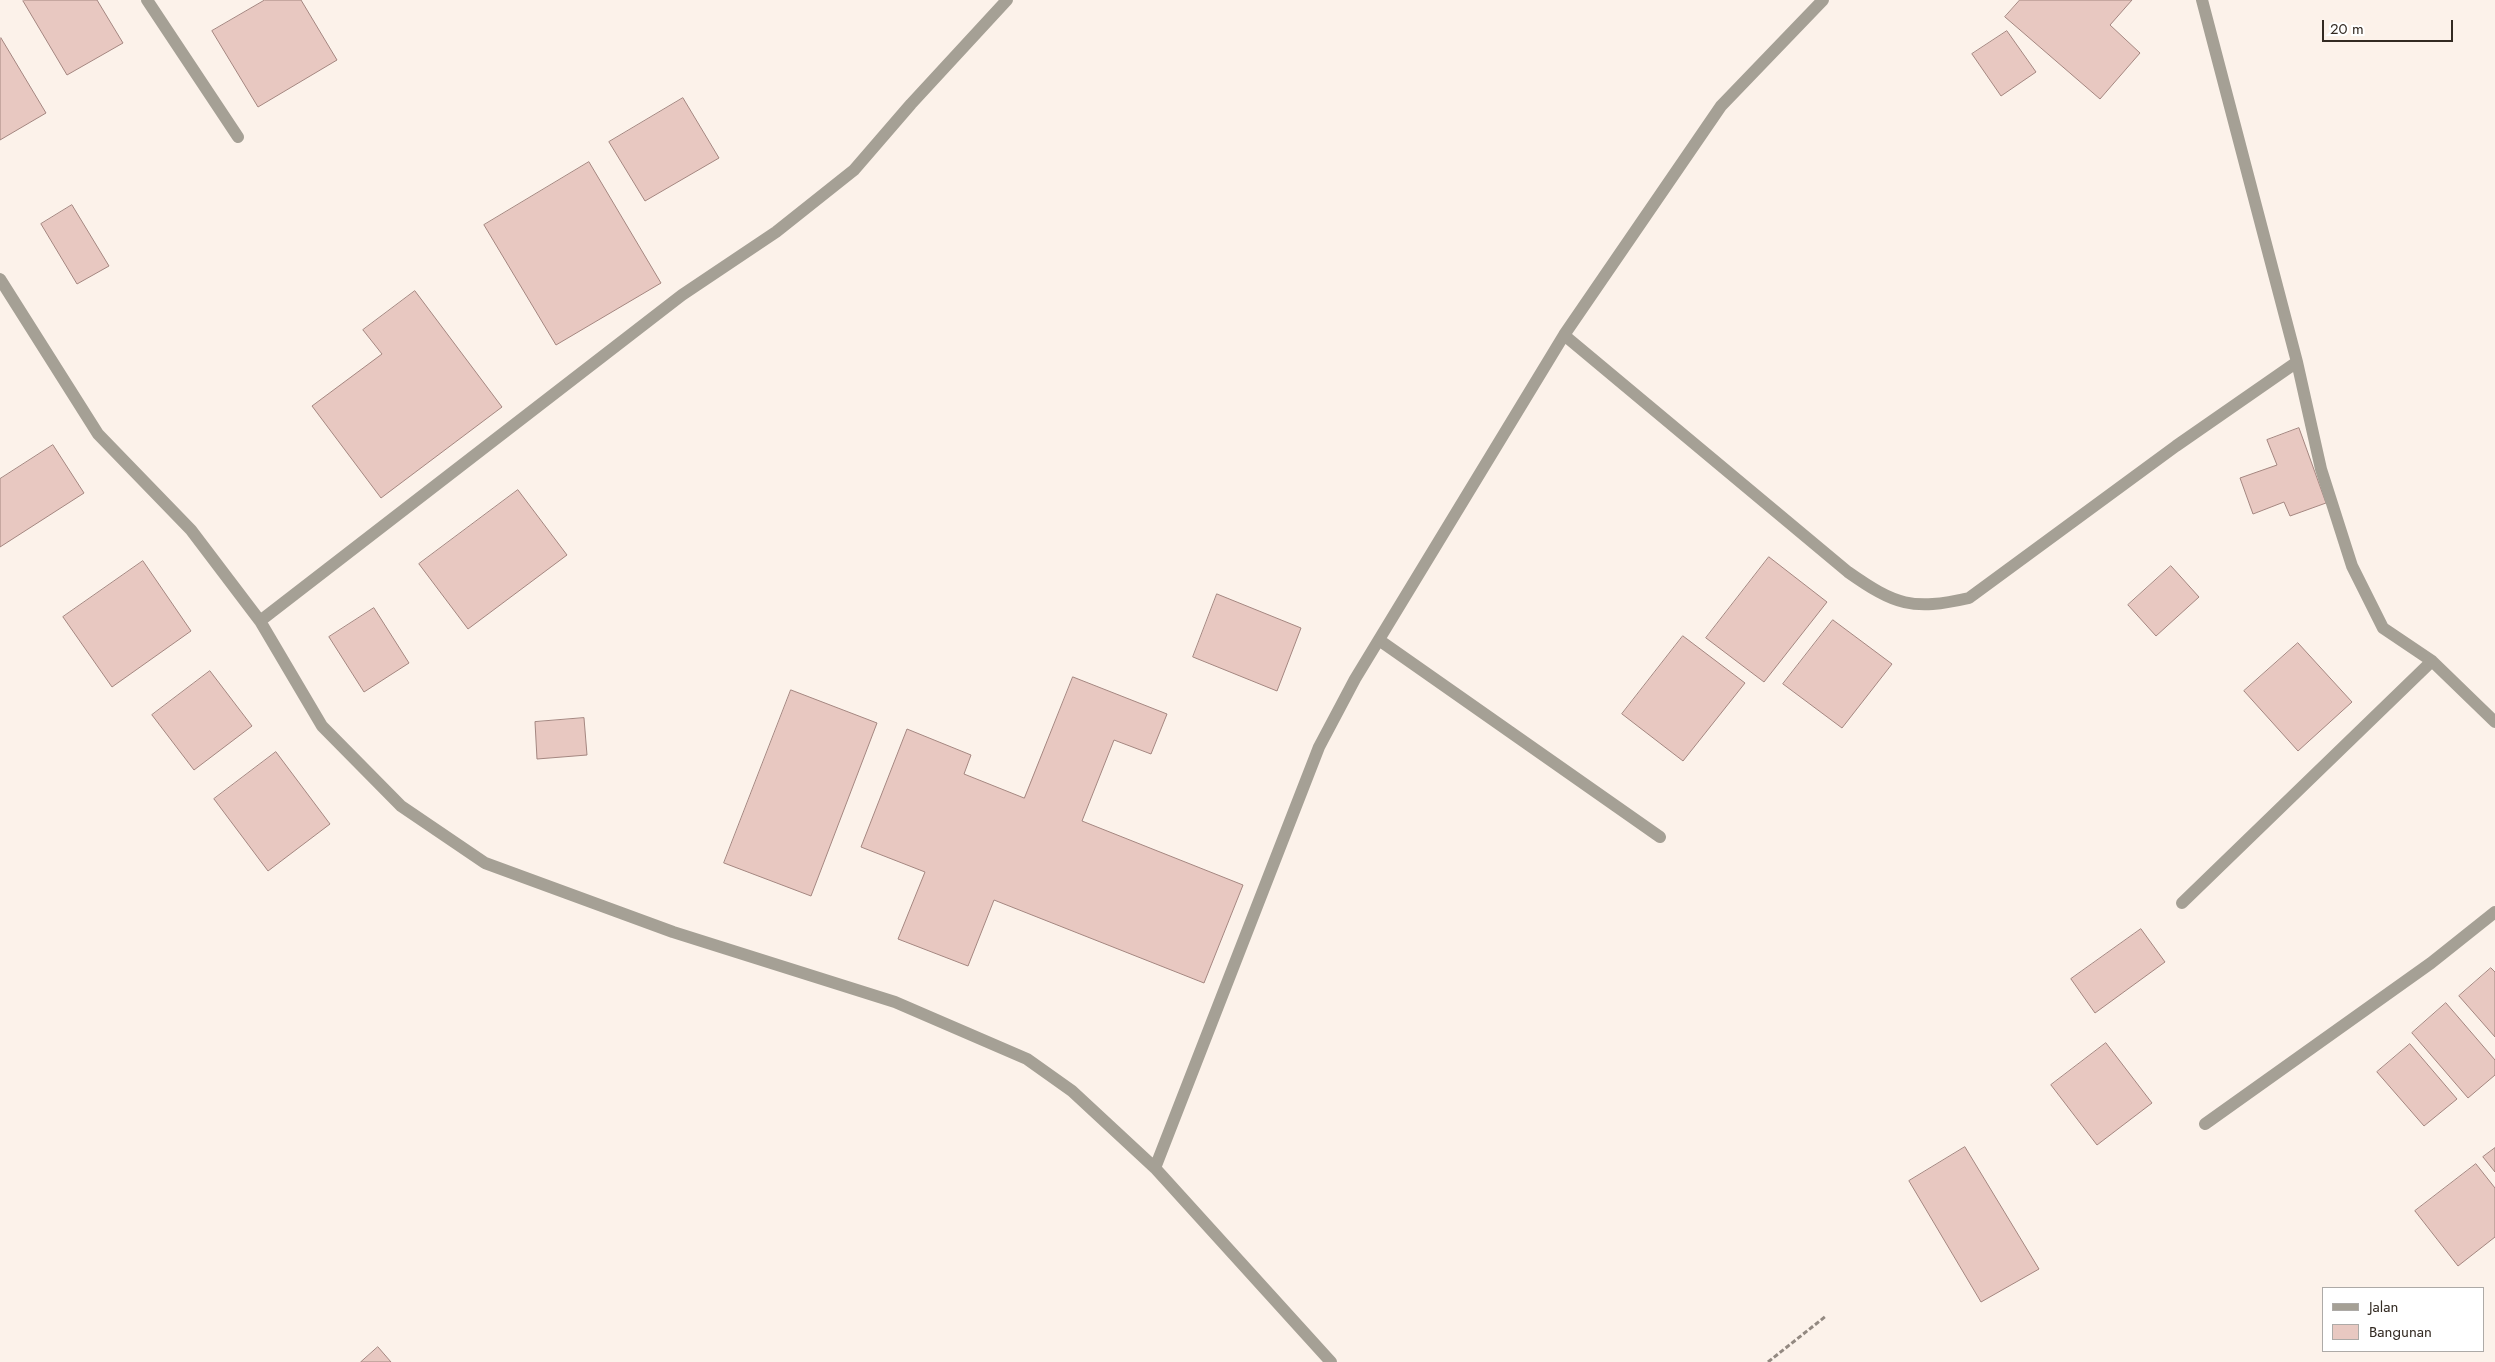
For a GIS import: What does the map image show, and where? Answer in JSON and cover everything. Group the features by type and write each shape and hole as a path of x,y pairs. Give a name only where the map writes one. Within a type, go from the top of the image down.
{"street":[{"path":"147,0 238,137"},
{"path":"260,621 682,295 776,232 854,170 911,104 1007,0"},
{"path":"1155,1168 1318,747 1355,679 1564,335 1721,106 1823,0"},
{"path":"2202,0 2297,362 2321,469 2352,566 2383,628 2432,661 2495,722"},
{"path":"0,279 98,434 191,530 260,621 322,726 401,806 485,862 673,932 895,1002 1027,1059 1072,1091 1155,1168 1331,1362"},
{"path":"1564,335 1864,583 1879,594 1906,604 1938,605 1969,598 2176,446 2297,362"},
{"path":"1379,640 1660,838"},
{"path":"2182,903 2432,661"},
{"path":"2206,1124 2431,963 2495,912"}],"path":[{"path":"1768,1362 1826,1316"}],"building":[{"path":"24,0 97,0 123,43 67,75"},
{"path":"265,0 301,0 337,60 258,107 212,31"},
{"path":"2020,0 2132,0 2110,25 2140,53 2100,99 2005,17"},
{"path":"2007,31 2036,72 2001,96 1972,54"},
{"path":"0,39 46,113 0,140"},
{"path":"683,98 719,158 645,201 609,142"},
{"path":"589,162 661,283 556,345 484,225"},
{"path":"72,205 109,266 77,284 41,224"},
{"path":"415,291 502,407 381,498 312,406 382,354 363,330"},
{"path":"2299,428 2326,503 2290,516 2284,502 2253,514 2240,478 2277,465 2267,440"},
{"path":"53,445 84,493 0,547 0,479"},
{"path":"518,490 567,555 468,629 419,564"},
{"path":"1769,557 1827,602 1764,682 1706,638"},
{"path":"143,561 191,631 112,687 63,617"},
{"path":"2171,566 2199,597 2156,636 2128,605"},
{"path":"1217,594 1301,628 1277,691 1193,657"},
{"path":"374,608 409,663 364,692 329,637"},
{"path":"1833,620 1892,664 1842,728 1783,684"},
{"path":"1683,636 1745,683 1683,761 1622,714"},
{"path":"2298,643 2352,702 2298,751 2244,691"},
{"path":"210,671 252,726 194,770 152,715"},
{"path":"1073,677 1167,714 1151,754 1114,740 1082,821 1243,885 1204,983 994,900 968,966 898,939 925,872 861,847 907,729 971,755 964,774 1024,798"},
{"path":"791,690 877,723 811,896 724,863"},
{"path":"584,718 587,755 537,759 535,722"},
{"path":"276,752 330,824 268,871 214,799"},
{"path":"2141,929 2165,962 2095,1013 2071,979"},
{"path":"2491,968 2495,972 2495,1037 2459,996"},
{"path":"2446,1003 2495,1060 2495,1075 2468,1098 2412,1033"},
{"path":"2106,1043 2152,1103 2097,1145 2051,1085"},
{"path":"2410,1044 2457,1099 2424,1126 2377,1072"},
{"path":"1965,1147 2039,1269 1981,1302 1909,1181"},
{"path":"2495,1148 2495,1172 2483,1157"},
{"path":"2476,1164 2495,1188 2495,1237 2458,1266 2415,1211"},
{"path":"378,1347 391,1362 361,1362"}]}
